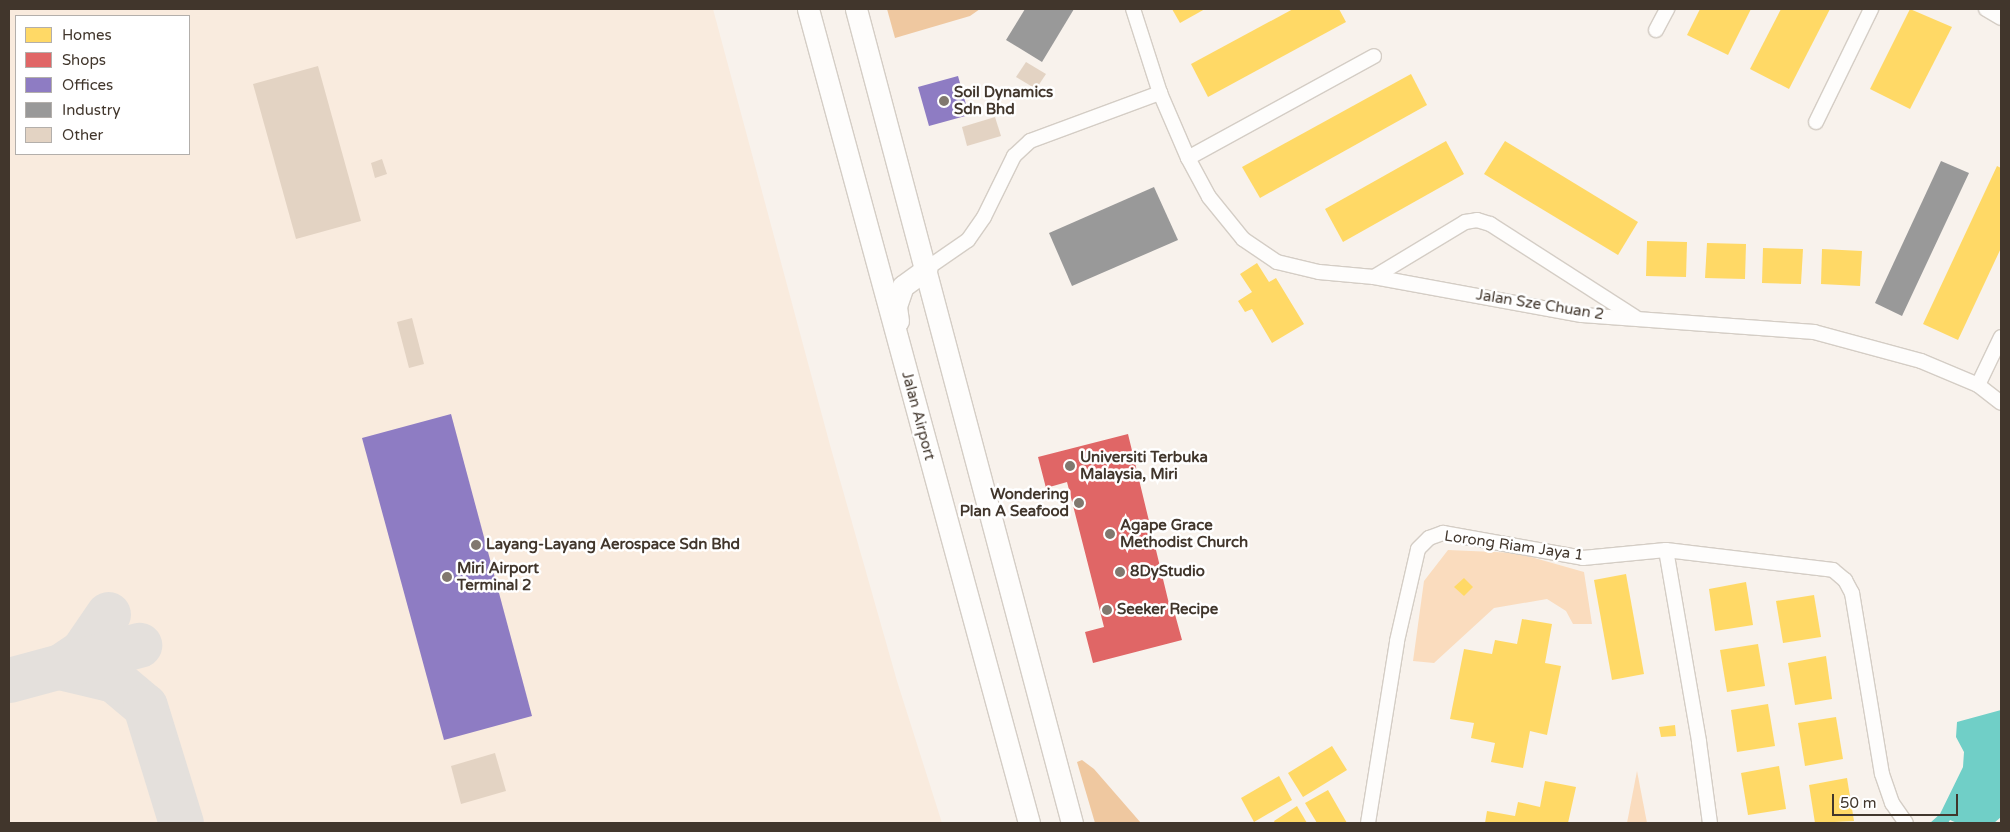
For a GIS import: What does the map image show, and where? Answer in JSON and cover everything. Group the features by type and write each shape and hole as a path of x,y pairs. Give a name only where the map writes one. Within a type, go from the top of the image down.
{"main road":[{"name":"Jalan Airport","path":"808,9 1029,823"},
{"path":"856,9 1072,823"},
{"path":"901,354 896,306 902,286 926,269"}],"street":[{"name":"Jalan Sze Chuan 2","path":"1133,9 1160,93 1188,158 1209,197 1243,239 1277,262 1319,272 1374,277 1582,315 1634,317 1814,332 1921,361 1978,384 2001,403"},
{"path":"1656,30 1667,9"},
{"path":"1816,122 1871,9"},
{"path":"1986,9 2001,18"},
{"path":"1188,158 1374,56"},
{"path":"926,269 968,240 984,217 1014,156 1030,141 1160,93"},
{"path":"1374,277 1464,222 1477,220 1490,224 1634,317"},
{"path":"1978,384 2001,337"},
{"name":"Lorong Riam Jaya 1","path":"1368,823 1397,641 1418,549 1429,538 1443,533 1583,558 1666,550 1832,570 1845,580 1852,593 1882,774 1892,803 1906,823"},
{"path":"1666,550 1700,742 1710,823"}],"shaded area":[{"path":"9,9 713,9 830,445 897,681 942,823 9,823"},
{"path":"887,9 980,9 970,16 895,38"},
{"path":"1448,550 1517,553 1584,572 1592,624 1573,624 1566,611 1547,599 1494,608 1434,663 1413,661 1424,581"},
{"path":"1082,760 1094,769 1141,823 1095,823 1077,762"},
{"path":"1637,771 1647,823 1627,823"}],"water":[{"path":"2001,710 2001,817 1994,823 1957,823 1950,820 1948,823 1930,823 1940,814 1963,767 1964,752 1956,737 1957,722"}],"building: Homes":[{"path":"1172,9 1205,9 1180,23"},
{"path":"1293,9 1339,9 1346,22 1208,97 1191,64"},
{"path":"1700,9 1751,9 1728,55 1687,35"},
{"path":"1781,9 1830,9 1789,89 1750,69"},
{"path":"1910,9 1952,27 1910,109 1870,89"},
{"path":"1411,74 1427,105 1260,198 1242,167"},
{"path":"1446,141 1464,174 1343,242 1325,209"},
{"path":"1505,141 1638,222 1618,255 1484,174"},
{"path":"1997,166 2001,168 2001,248 1958,340 1923,324"},
{"path":"1647,241 1687,242 1686,277 1646,276"},
{"path":"1707,243 1746,244 1745,279 1705,278"},
{"path":"1763,248 1803,249 1801,284 1762,283"},
{"path":"1822,249 1862,251 1860,286 1821,284"},
{"path":"1257,263 1269,282 1276,278 1304,324 1272,343 1252,309 1245,312 1238,301 1252,292 1240,274"},
{"path":"1626,574 1644,674 1612,680 1594,580"},
{"path":"1464,578 1473,587 1464,596 1454,587"},
{"path":"1746,582 1753,625 1715,631 1709,589"},
{"path":"1814,595 1821,637 1783,643 1776,601"},
{"path":"1522,619 1552,624 1545,663 1561,666 1547,735 1530,731 1523,768 1491,762 1495,743 1471,738 1474,723 1450,719 1464,649 1492,654 1495,640 1517,644"},
{"path":"1758,644 1765,686 1727,692 1720,650"},
{"path":"1826,656 1832,699 1795,705 1788,663"},
{"path":"1768,704 1775,746 1737,752 1731,710"},
{"path":"1836,717 1843,759 1805,766 1798,723"},
{"path":"1675,725 1676,736 1661,737 1659,727"},
{"path":"1332,746 1347,770 1303,797 1288,773"},
{"path":"1779,766 1786,809 1748,815 1741,773"},
{"path":"1279,776 1292,800 1254,822 1241,798"},
{"path":"1847,778 1854,821 1815,823 1809,785"},
{"path":"1545,781 1576,787 1568,823 1485,823 1487,811 1515,816 1518,802 1540,807"},
{"path":"1328,790 1347,823 1317,823 1305,803"},
{"path":"1297,806 1307,823 1275,823 1274,821"}],"building: Shops":[{"path":"1128,434 1170,608 1173,607 1182,640 1093,663 1085,632 1104,627 1067,482 1046,488 1038,457"}],"building: Offices":[{"name":"Soil Dynamics Sdn Bhd","path":"958,76 969,115 929,126 918,87"},
{"name":"Miri Airport Terminal 2","path":"451,414 532,716 444,740 362,438"}],"building: Industry":[{"path":"1025,9 1074,9 1042,62 1006,40"},
{"path":"1941,161 1969,173 1902,316 1875,303"},
{"path":"1154,187 1178,240 1072,286 1049,233"}],"building: Other":[{"path":"1026,62 1046,74 1036,89 1016,77"},
{"path":"318,66 361,221 296,239 253,84"},
{"path":"995,117 1001,136 967,146 962,127"},
{"path":"382,159 387,174 375,178 371,163"},
{"path":"412,318 424,364 409,368 397,322"},
{"path":"495,753 506,791 461,804 451,766"}],"taxiway":[{"path":"61,666 82,652 108,614"},
{"path":"9,680 139,645"},
{"path":"60,667 114,680 145,706 181,823"}],"place":[{"name":"Soil Dynamics Sdn Bhd","path":"944,101"},
{"name":"Universiti Terbuka Malaysia, Miri","path":"1070,466"},
{"name":"Wondering Plan A Seafood","path":"1079,503"},
{"name":"Agape Grace Methodist Church","path":"1110,534"},
{"name":"Layang-Layang Aerospace Sdn Bhd","path":"476,545"},
{"name":"8DyStudio","path":"1120,572"},
{"name":"Miri Airport Terminal 2","path":"447,577"},
{"name":"Seeker Recipe","path":"1107,610"}]}
